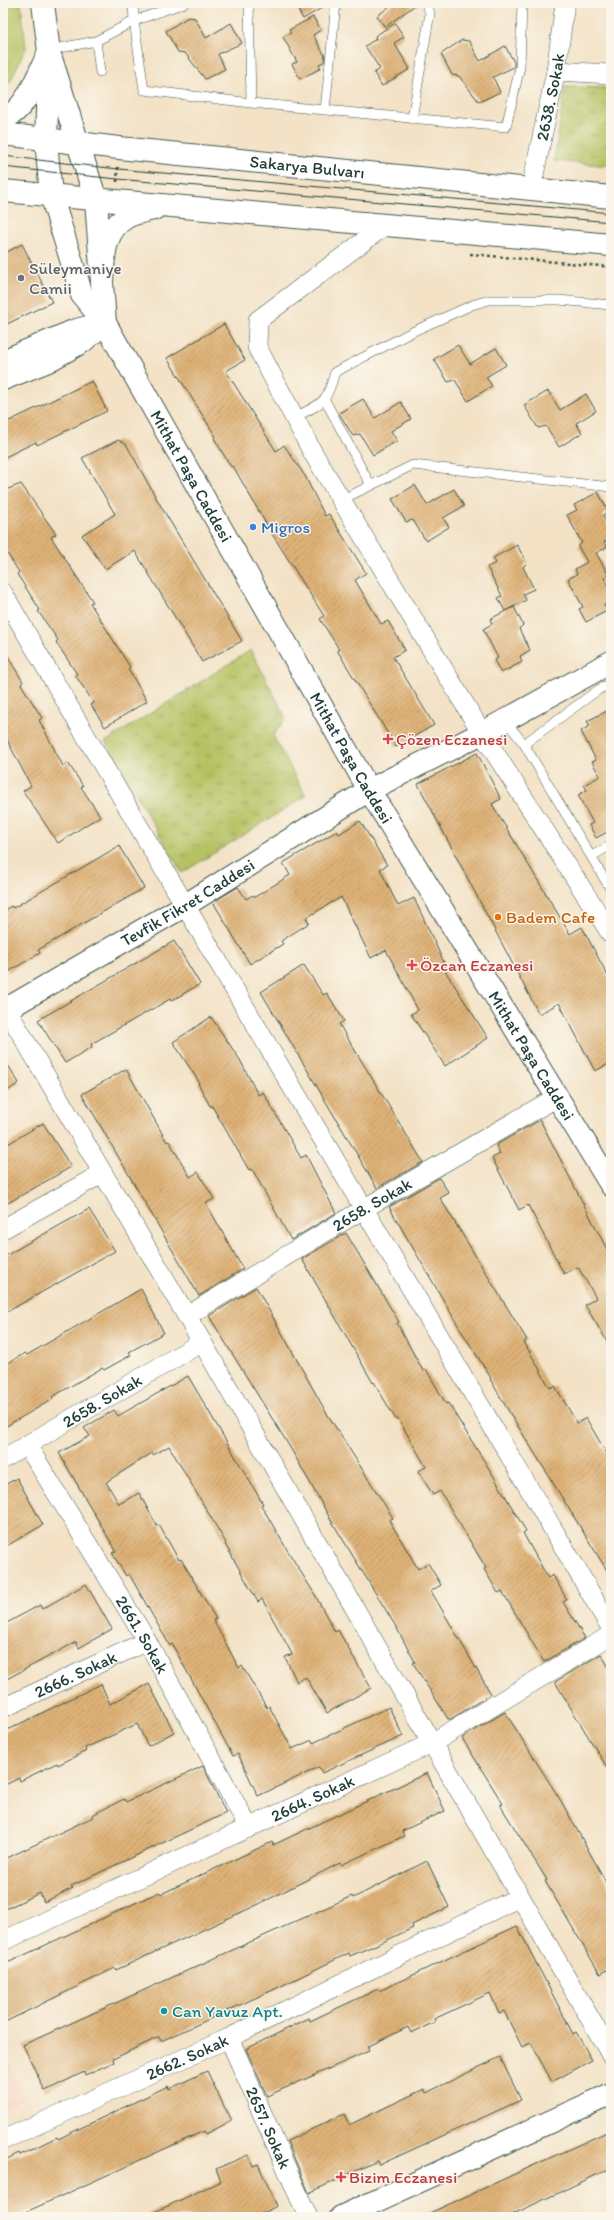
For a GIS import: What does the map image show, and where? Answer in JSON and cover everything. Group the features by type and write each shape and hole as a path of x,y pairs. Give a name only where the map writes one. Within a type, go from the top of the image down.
{"street":[{"path":"43,3 49,51 79,144 106,201 102,281 105,323"},
{"name":"2638. Sokak","path":"531,190 556,71 565,3"},
{"path":"3,119 11,116 24,101 49,51"},
{"name":"Mithat Paşa Caddesi","path":"49,51 46,140 51,195 82,295 105,323 369,790 558,1096 611,1185"},
{"path":"556,71 611,74"},
{"name":"Sakarya Bulvarı","path":"3,134 79,144 611,197"},
{"path":"3,191 611,245"},
{"path":"102,281 106,241 116,226 127,217 163,206"},
{"path":"387,224 258,320 257,347 313,453 341,500 482,733 611,934"},
{"path":"3,361 73,331 105,323"},
{"path":"3,379 48,361 82,342 105,323"},
{"path":"3,593 184,906 365,1208 611,1628"},
{"name":"Tevfik Fikret Caddesi","path":"4,1008 184,906 369,790 482,733 611,662"},
{"path":"4,1008 187,1316 611,2055"},
{"name":"2658. Sokak","path":"187,1316 365,1208 558,1096"},
{"path":"3,1229 103,1173"},
{"name":"2658. Sokak","path":"3,1459 202,1342"},
{"name":"2661. Sokak","path":"27,1445 147,1641 249,1828"},
{"name":"2664. Sokak","path":"3,1941 432,1743 611,1635"},
{"name":"2666. Sokak","path":"3,1708 147,1641"},
{"name":"2662. Sokak","path":"3,2140 229,2038 520,1897"},
{"name":"2657. Sokak","path":"229,2038 308,2217"},
{"path":"341,2217 611,2094"}],"lane":[{"path":"133,3 134,21 144,90 251,103 412,119 506,126 520,67 522,3"},
{"path":"49,51 96,41 134,21 184,3"},
{"path":"249,3 251,103"},
{"path":"326,110 336,3"},
{"path":"412,119 430,13 426,3"},
{"path":"96,41 100,72"},
{"path":"294,418 325,400 329,394 335,372 414,331 472,305 489,300 559,300 611,305"},
{"path":"325,400 372,486"},
{"path":"341,500 413,465 611,487"},
{"path":"524,744 598,690 611,683"},
{"path":"505,720 524,744 611,890"},
{"path":"592,856 611,845"}],"path":[{"path":"106,201 119,148"},
{"path":"462,253 611,267"}],"shaded area":[{"path":"3,2050 25,2098 3,2109"}],"green space":[{"path":"3,3 21,3 26,48 10,82 3,89"},
{"path":"565,87 611,88 611,166 554,161"},
{"path":"251,650 286,718 273,736 306,796 182,873 105,742"}],"building":[{"path":"294,3 330,3 303,19"},
{"path":"394,3 418,3 385,27 377,16"},
{"path":"188,17 195,18 206,38 231,23 242,43 218,54 225,69 205,79 185,53 178,52 166,31"},
{"path":"313,17 321,30 313,35 325,56 324,62 319,64 321,68 300,79 292,64 297,62 283,37 291,33 289,30"},
{"path":"395,23 404,37 394,43 410,69 382,86 374,73 380,69 365,46 376,39 375,36"},
{"path":"462,40 469,41 480,61 505,46 514,62 514,67 493,77 500,92 479,102 459,76 452,75 441,54"},
{"name":"Süleymaniye Camii","path":"22,244 52,302 3,326 3,254"},
{"path":"224,324 245,360 226,371 276,451 284,445 305,476 325,516 329,514 366,573 355,580 381,624 388,621 405,650 393,657 434,725 396,747 337,650 339,649 320,619 324,616 269,529 233,466 231,467 214,438 216,437 167,358"},
{"path":"458,345 470,364 496,348 506,365 486,377 492,386 468,401 455,380 448,382 434,359"},
{"path":"92,381 107,411 37,445 36,442 3,458 3,424"},
{"path":"548,391 560,410 586,394 596,411 576,423 582,433 559,447 546,426 538,428 524,405"},
{"path":"363,399 375,418 401,402 411,419 391,431 397,441 373,455 360,434 353,436 339,413"},
{"path":"118,440 126,444 159,503 242,641 202,662 135,551 105,569 82,535 115,514 82,458"},
{"path":"21,484 56,534 51,537 93,602 90,603 130,667 128,669 147,701 105,727 91,705 94,703 75,675 77,674 56,642 58,640 38,611 40,610 17,574 19,572 3,547 3,491"},
{"path":"415,485 427,505 454,489 464,506 443,518 449,527 426,541 413,520 406,522 392,499"},
{"path":"598,492 608,511 603,515 611,530 611,538 604,542 607,547 596,553 608,574 604,578 611,592 611,602 604,605 607,611 586,622 579,609 583,607 568,579 577,574 575,569 587,562 578,546 582,543 567,515 577,510 574,505"},
{"path":"517,545 527,563 523,567 534,589 523,594 526,600 505,611 498,598 502,596 487,567 496,563 493,558"},
{"path":"514,607 523,625 519,629 530,650 520,656 522,662 501,673 494,660 498,658 483,629 492,624 490,619"},
{"path":"3,648 23,682 21,684 42,718 39,720 63,766 68,763 83,786 81,787 100,816 58,843 23,791 31,786 7,740 3,742"},
{"path":"611,709 611,830 596,838 589,825 593,823 578,795 587,790 584,785 600,776 592,762 596,760 581,731 590,726 587,721"},
{"path":"477,753 501,799 492,804 570,934 582,927 611,982 611,1063 595,1071 559,1003 539,1014 418,784"},
{"path":"360,821 387,865 380,869 398,906 414,898 446,967 444,969 488,1038 445,1066 411,1014 418,1010 386,950 371,958 341,897 306,918 309,923 281,941 283,944 250,964 213,902 238,887 246,899 253,895 255,897 290,875 283,863 337,831 339,834"},
{"path":"119,846 144,888 38,950 40,953 8,972 3,963 3,911 12,906 13,908"},
{"path":"174,941 200,984 171,1001 170,999 91,1044 92,1047 65,1063 38,1020"},
{"path":"304,965 323,995 327,993 344,1021 339,1024 423,1162 377,1188 261,992"},
{"path":"211,1017 240,1060 258,1095 263,1092 301,1158 306,1155 336,1213 291,1240 252,1169 249,1170 212,1106 210,1106 198,1083 199,1082 173,1042"},
{"path":"3,1057 19,1083 3,1094"},
{"path":"126,1069 167,1142 169,1141 190,1177 198,1172 214,1199 206,1203 243,1269 199,1296 82,1094"},
{"path":"540,1120 611,1257 611,1348 585,1305 596,1298 578,1267 564,1274 528,1205 519,1210 492,1158 500,1154 496,1145"},
{"path":"43,1123 71,1167 8,1203 3,1193 3,1147"},
{"path":"439,1178 449,1193 440,1198 527,1340 524,1342 550,1388 555,1386 577,1423 586,1418 611,1461 611,1577 505,1405 490,1379 491,1378 462,1332 389,1207"},
{"path":"89,1209 115,1251 3,1314 3,1257"},
{"path":"346,1233 399,1322 397,1323 423,1371 426,1369 446,1404 448,1403 526,1531 523,1533 548,1578 553,1575 567,1600 563,1602 585,1638 544,1662 502,1591 498,1593 484,1569 486,1568 440,1491 433,1495 418,1471 426,1467 398,1418 396,1420 374,1382 373,1383 302,1259"},
{"path":"256,1287 326,1412 393,1518 389,1520 418,1569 428,1563 441,1585 431,1591 491,1694 451,1719 448,1719 413,1663 415,1662 395,1625 331,1520 291,1449 209,1316"},
{"path":"141,1289 164,1333 129,1352 131,1355 104,1370 102,1368 3,1428 3,1366 25,1353 27,1355"},
{"path":"188,1376 263,1504 261,1505 314,1593 335,1632 338,1630 371,1688 327,1713 306,1677 297,1682 285,1657 292,1654 262,1599 258,1602 225,1544 226,1543 169,1446 153,1455 152,1453 106,1482 119,1504 139,1493 157,1526 159,1525 179,1560 181,1559 216,1619 213,1620 239,1668 242,1666 267,1708 269,1706 292,1749 312,1740 313,1743 389,1707 403,1736 322,1773 319,1767 258,1796 238,1754 233,1756 172,1644 170,1646 129,1574 126,1576 112,1553 116,1551 59,1453 90,1436 84,1428 114,1410 118,1416"},
{"path":"17,1478 43,1525 3,1548 3,1486"},
{"path":"86,1584 112,1629 79,1648 76,1642 3,1681 3,1625 40,1605 42,1609"},
{"path":"601,1654 611,1671 611,1774 555,1682"},
{"path":"101,1684 110,1704 149,1684 174,1732 148,1746 137,1724 85,1748 86,1751 58,1765 57,1763 20,1781 19,1778 3,1786 3,1732"},
{"path":"505,1712 561,1801 611,1891 611,1967 600,1974 545,1881 547,1880 500,1805 503,1804 462,1738"},
{"path":"203,1766 226,1813 71,1886 73,1888 44,1902 40,1893 3,1910 3,1860 93,1817 92,1815 124,1799 126,1802"},
{"path":"427,1773 445,1811 402,1831 404,1836 341,1865 340,1863 257,1905 116,1970 115,1968 3,2023 3,1965 159,1892 161,1894 272,1842 273,1845"},
{"path":"427,1861 449,1907 412,1925 413,1928 385,1941 350,1956 349,1953 273,1990 161,2041 159,2037 113,2059 114,2062 85,2075 84,2072 45,2091 23,2045 352,1896 353,1898"},
{"path":"517,1926 573,2034 576,2032 592,2060 552,2082 531,2043 522,2047 504,2011 499,2013 490,1993 434,2019 435,2022 411,2033 408,2027 367,2047 369,2051 267,2096 246,2049 309,2018 310,2021 378,1989 379,1991"},
{"path":"500,2057 521,2100 379,2165 377,2161 309,2193 287,2141 344,2114 349,2125 424,2089 426,2093"},
{"path":"207,2071 231,2121 206,2134 204,2131 15,2217 3,2217 3,2161 19,2153 20,2155 57,2137 58,2139 168,2086 169,2089"},
{"path":"611,2130 611,2168 507,2217 421,2217"},
{"path":"248,2155 253,2166 258,2164 277,2206 254,2217 144,2217 221,2181 216,2169"}],"tram line":[{"path":"3,156 118,169 611,213"},
{"path":"3,167 117,179 611,222"}],"place":[{"name":"Süleymaniye Camii","path":"21,278"},
{"name":"Migros","path":"253,527"},
{"name":"Çözen Eczanesi","path":"388,739"},
{"name":"Badem Cafe","path":"498,917"},
{"name":"Özcan Eczanesi","path":"412,965"},
{"name":"Can Yavuz Apt.","path":"164,2011"},
{"name":"Bizim Eczanesi","path":"341,2177"}]}
